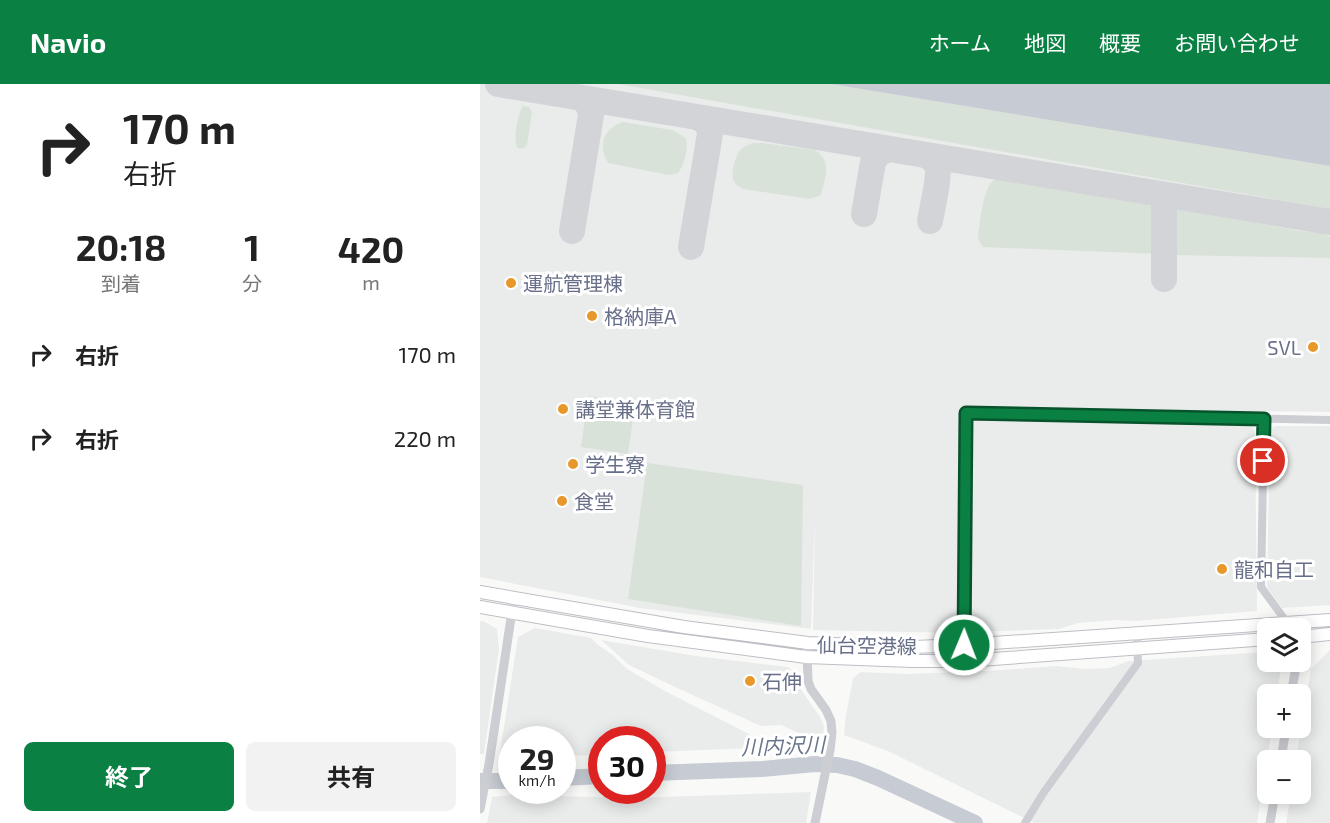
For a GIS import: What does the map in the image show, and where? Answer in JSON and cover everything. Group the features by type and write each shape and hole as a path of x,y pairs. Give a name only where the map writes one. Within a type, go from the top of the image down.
{"main road":[{"name":"仙台空港線","path":"480,592 684,627 808,643 964,645 1257,628"},
{"name":"仙台空港線","path":"480,607 648,636 806,657 965,661 1257,640"},
{"name":"仙台空港線","path":"1311,623 1330,620"},
{"path":"1311,636 1330,634"}],"street":[{"path":"964,645 966,413 1330,420"},
{"path":"1264,419 1261,587 1284,618"},
{"path":"480,809 514,598"},
{"path":"1024,823 1138,663 1137,634"},
{"path":"808,643 806,657 808,681 811,690 826,710 831,721 832,733 815,823"},
{"path":"1270,823 1273,804"}],"shaded area":[{"path":"480,84 1330,84 1330,412 962,408 958,633 813,630 815,515 811,629 640,608 480,577"},
{"path":"618,84 831,84 1330,166 1330,209"},
{"path":"831,84 1330,84 1330,166"},
{"path":"523,106 529,107 532,112 527,145 521,149 517,147 516,132"},
{"path":"623,122 672,130 686,138 685,156 678,173 669,175 608,163 603,150 604,138 611,129"},
{"path":"753,143 815,150 821,155 826,165 826,176 821,195 810,199 743,189 737,186 733,180 733,166 736,157 740,150"},
{"path":"998,177 1152,203 1157,206 1160,213 1159,254 983,247 978,235 983,203 989,187"},
{"path":"1180,209 1300,231 1323,233 1330,237 1330,258 1175,255 1171,224 1174,214"},
{"path":"588,396 635,403 628,454 581,447"},
{"path":"970,418 1249,423 1255,430 1257,611 1135,621 1078,623 1059,629 970,632"},
{"path":"1275,426 1330,426 1330,605 1282,608 1267,587 1270,429"},
{"path":"647,463 803,485 801,626 628,599"},
{"path":"480,621 497,629 499,649 484,754 480,754"},
{"path":"535,628 591,638 627,669 753,736 755,748 666,751 666,726 588,726 588,755 576,756 576,726 504,726 518,637"},
{"path":"601,640 696,656 788,667 798,675 802,691 820,717 824,726 823,744 781,725 761,726 675,687 629,665"},
{"path":"1330,650 1330,823 1286,823 1289,804 1311,804 1311,750 1298,750 1300,738 1311,738 1311,684 1309,684 1311,669"},
{"path":"1257,653 1257,672 1280,672 1279,684 1257,684 1257,738 1270,738 1269,750 1257,750 1257,804 1260,804 1257,823 1034,823 888,751 844,735 853,678 861,672 905,674 1056,666 1084,669 1109,668 1129,661"},
{"path":"811,792 806,823 487,823 492,797 498,796 498,804 576,804 576,797 588,797 588,804 666,804 666,797"}],"waterway":[{"name":"川内沢川","path":"666,772 762,769 815,764 837,765 878,778 975,823"},
{"name":"川内沢川","path":"576,777 588,777"},
{"name":"川内沢川","path":"480,781 498,781"}],"taxiway":[{"path":"498,84 1330,222"},
{"path":"572,231 591,115 588,104 581,98"},
{"path":"691,247 710,134 707,124 699,118"},
{"path":"864,214 873,162 878,154 889,149"},
{"path":"927,156 935,162 938,171 930,221"},
{"path":"1164,195 1164,279"}],"place":[{"name":"運航管理棟","path":"511,283"},
{"name":"格納庫A","path":"592,316"},
{"name":"SVL","path":"1313,347"},
{"name":"講堂兼体育館","path":"563,409"},
{"name":"学生寮","path":"573,464"},
{"name":"食堂","path":"562,501"},
{"name":"龍和自工","path":"1222,569"},
{"name":"石伸","path":"750,681"}],"route":[{"path":"964,645 966,413 1264,419 1263,461"}]}
